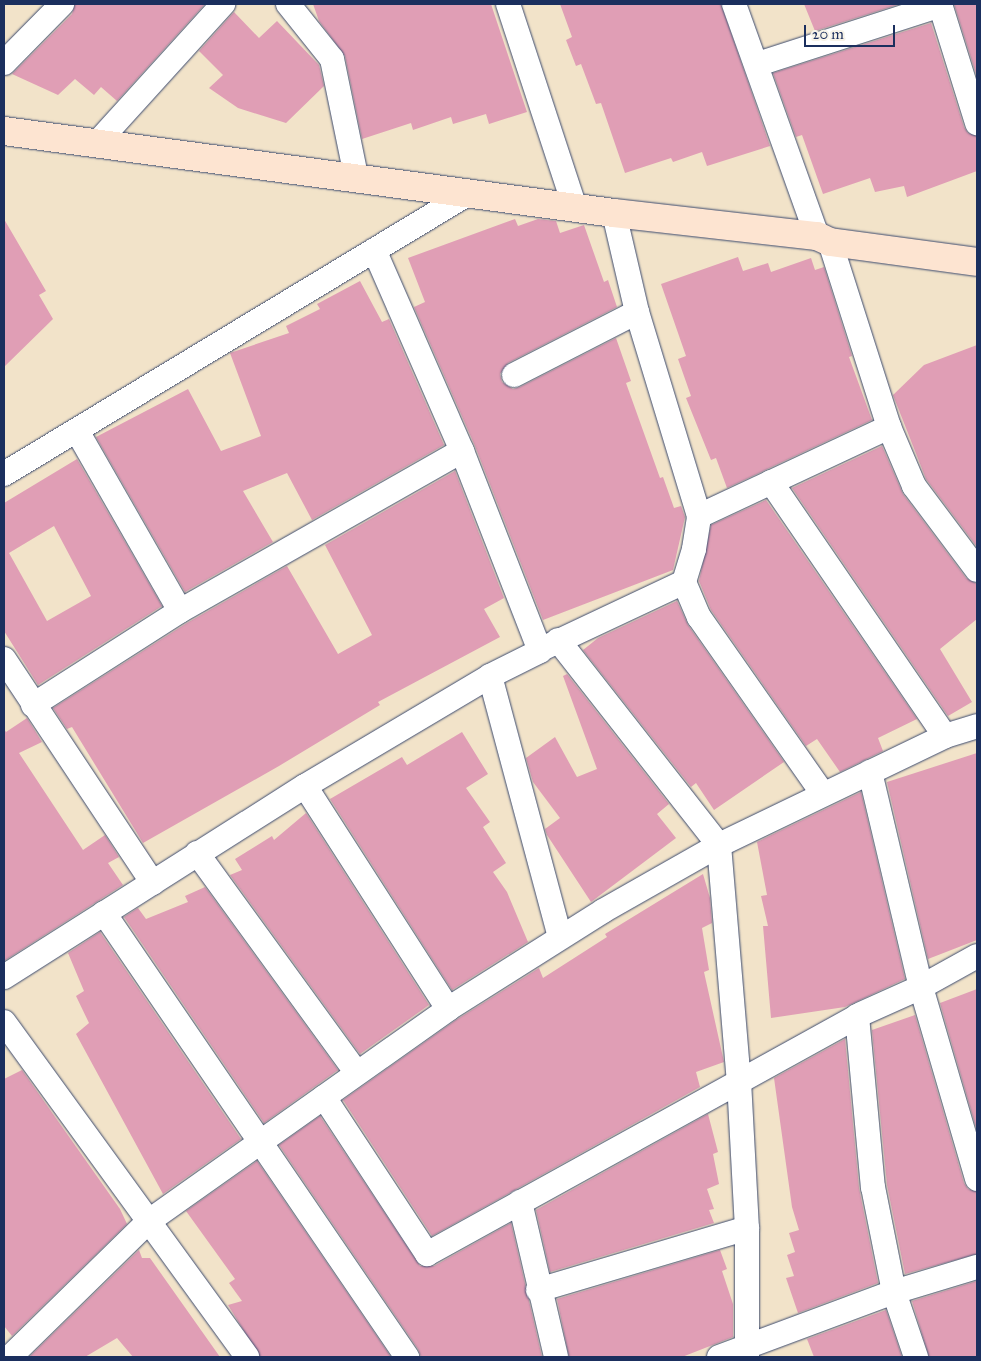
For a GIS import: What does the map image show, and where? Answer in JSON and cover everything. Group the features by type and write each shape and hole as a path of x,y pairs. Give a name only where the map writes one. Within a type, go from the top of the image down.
{"street":[{"path":"4,63 62,4"},
{"path":"98,144 223,4"},
{"path":"288,4 332,59 356,176"},
{"path":"508,4 575,208"},
{"path":"734,4 824,239 889,427 914,486 977,570"},
{"path":"758,64 941,5 976,113"},
{"path":"4,131 356,176 575,208 824,239 977,262"},
{"path":"4,474 469,193"},
{"path":"614,213 637,312 699,516 684,582 699,617 823,794"},
{"path":"374,250 549,645 719,845 739,1081 747,1228 747,1353"},
{"path":"514,375 637,312"},
{"path":"699,516 889,427"},
{"path":"77,431 180,611"},
{"path":"33,705 180,611 462,451"},
{"path":"771,482 945,736"},
{"path":"4,977 305,786 490,676 549,645 684,582"},
{"path":"4,659 153,883"},
{"path":"490,676 560,937"},
{"path":"10,1357 149,1221 448,1009 560,937 719,845 945,736 977,726"},
{"path":"870,772 921,987 977,1180"},
{"path":"305,786 448,1009"},
{"path":"197,853 357,1074"},
{"path":"104,913 262,1141 407,1357"},
{"path":"324,1097 427,1254 857,1016 921,987 977,956"},
{"path":"857,1016 874,1187 894,1292 916,1357"},
{"path":"4,1022 247,1357"},
{"path":"520,1202 538,1290 556,1357"},
{"path":"538,1290 747,1228"},
{"path":"719,1357 747,1353 894,1292 977,1267"}],"building":[{"path":"75,4 205,4 117,101 101,87 94,95 75,79 58,95 12,74 72,14"},
{"path":"313,4 491,4 527,112 489,124 486,114 453,124 451,117 413,130 411,123 362,139 345,56 319,21"},
{"path":"560,4 721,4 770,146 707,166 702,152 673,162 671,158 625,173 601,103 596,104 581,64 576,66 566,40 572,37"},
{"path":"804,4 900,4 815,31"},
{"path":"954,4 977,4 977,77"},
{"path":"234,12 259,38 277,21 319,65 324,86 286,123 238,108 209,88 223,75 199,51"},
{"path":"931,23 964,127 968,133 977,136 977,171 907,197 904,186 875,192 870,178 823,194 802,135 796,137 773,73"},
{"path":"4,219 46,291 39,295 53,319 4,367"},
{"path":"515,219 518,226 538,219 556,221 560,233 584,225 604,282 608,280 617,307 508,363 500,374 502,382 513,389 520,387 616,338 631,381 626,383 660,478 663,477 674,508 681,506 685,517 673,570 543,620 475,446 414,307 425,302 408,258"},
{"path":"738,257 743,271 768,263 771,272 811,258 815,270 824,267 852,356 849,357 872,420 727,488 716,458 711,460 686,398 691,396 678,359 686,356 661,284"},
{"path":"360,281 382,322 389,319 444,445 312,520 287,473 243,491 273,542 185,592 96,437 188,389 221,451 261,436 230,353 289,333 286,326 320,309 317,304"},
{"path":"977,345 977,547 926,479 893,395 924,365"},
{"path":"882,446 903,494 966,578 977,584 977,619 940,649 972,702 948,716 792,488"},
{"path":"77,459 162,606 38,685 4,631 4,503","holes":["54,526 91,596 47,621 9,553"]},
{"path":"455,471 504,598 484,609 500,637 378,702 380,705 279,766 143,843 72,727 67,729 53,708 187,623 287,566 338,654 372,635 325,545"},
{"path":"766,500 917,719 878,738 883,751 840,772 817,739 806,746 711,610 699,581 711,525"},
{"path":"677,601 688,625 784,762 714,810 696,783 691,787 583,650 598,638"},
{"path":"567,674 669,804 657,814 676,838 591,902 547,835 545,829 560,818 533,782 526,758 555,737 577,777 597,769 563,676"},
{"path":"27,718 42,742 19,753 83,850 105,835 119,857 108,863 123,885 4,961 4,729 6,732"},
{"path":"462,732 488,774 466,788 490,822 483,827 506,863 493,872 507,892 528,942 452,990 330,799 402,757 407,765"},
{"path":"977,753 977,940 928,959 887,782"},
{"path":"861,792 905,979 845,1007 771,1018 763,926 768,926 761,896 767,895 757,842"},
{"path":"306,813 429,1005 360,1054 230,875 242,870 235,859 272,836 274,840"},
{"path":"703,874 710,898 712,923 702,928 709,970 704,972 724,1062 696,1072 700,1087 432,1236 343,1100 456,1020 539,968 543,978 607,937 605,934"},
{"path":"205,887 338,1070 264,1123 124,917 138,908 146,919 188,902 185,896"},
{"path":"100,932 241,1139 163,1194 76,1034 89,1023 76,996 84,991 68,953"},
{"path":"977,989 977,1131 940,1003"},
{"path":"915,1015 964,1183 968,1189 977,1192 977,1254 905,1274 887,1185 872,1030"},
{"path":"845,1039 859,1188 878,1283 798,1313 786,1278 794,1276 787,1255 795,1252 789,1233 799,1230 792,1207 774,1078"},
{"path":"22,1070 120,1209 127,1224 12,1336 4,1326 4,1079"},
{"path":"708,1114 718,1152 713,1154 719,1184 707,1189 714,1209 709,1210 714,1223 550,1272 536,1210"},
{"path":"320,1116 420,1266 434,1266 511,1223 542,1357 421,1357 418,1349 279,1145"},
{"path":"257,1161 391,1357 260,1357 228,1305 242,1301 229,1283 235,1279 186,1211"},
{"path":"139,1250 142,1258 150,1258 220,1357 133,1357 117,1338 85,1357 29,1357"},
{"path":"720,1250 727,1269 722,1271 733,1304 733,1337 682,1357 569,1357 557,1299"},
{"path":"977,1281 977,1357 929,1357 912,1301"},
{"path":"886,1310 902,1357 814,1357 807,1339"}]}
